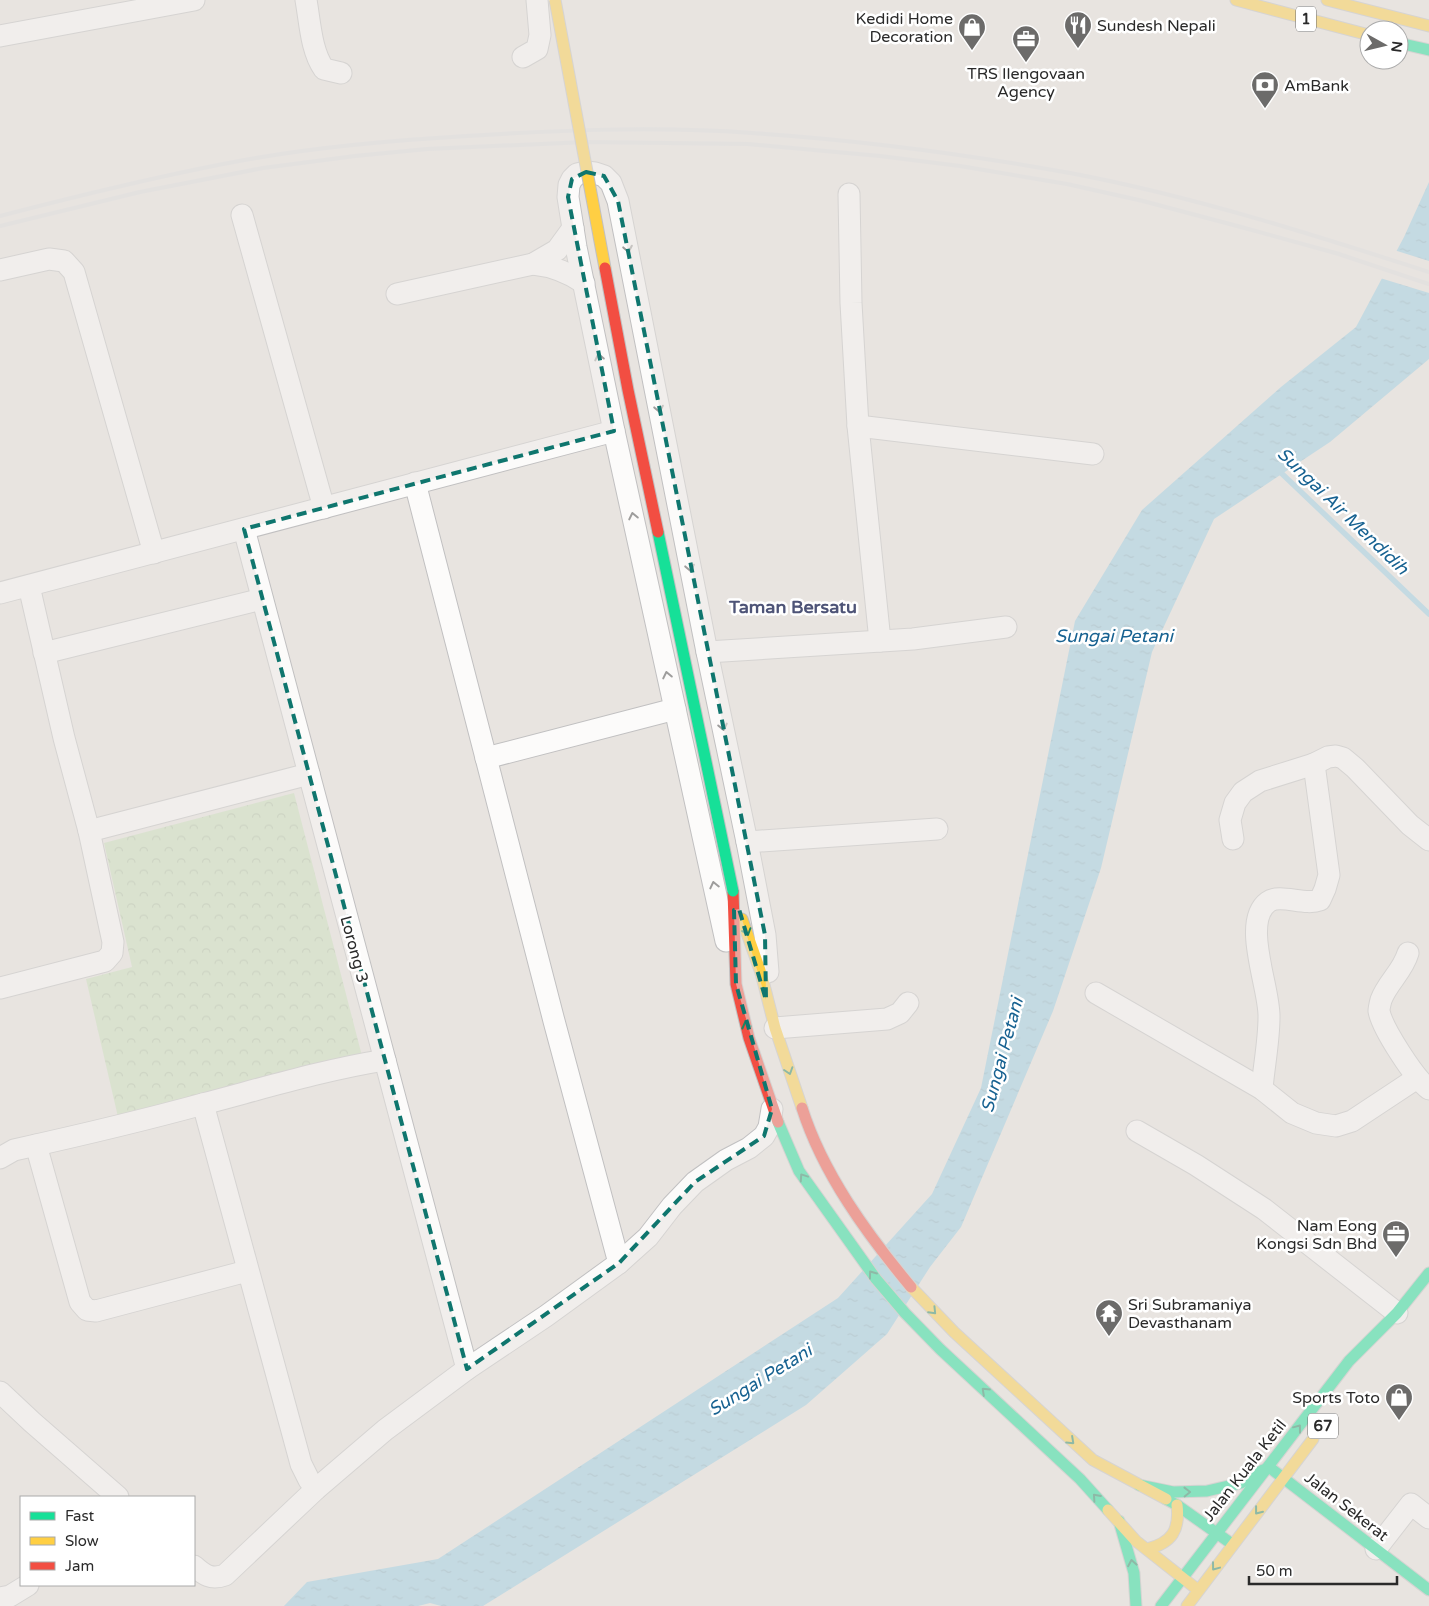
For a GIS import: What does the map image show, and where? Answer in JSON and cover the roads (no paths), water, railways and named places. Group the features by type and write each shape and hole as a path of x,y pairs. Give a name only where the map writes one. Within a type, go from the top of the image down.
{"street":[{"path":"0,36 194,0"},
{"path":"306,0 319,63 324,69 341,73"},
{"path":"523,57 537,49 540,35 537,0"},
{"path":"555,0 628,390 733,891 761,974 766,1000 805,1119 849,1204 893,1265 921,1298 954,1332 1093,1460 1177,1505 1232,1544"},
{"name":"1","path":"1236,0 1359,32"},
{"name":"1","path":"1327,0 1429,26"},
{"path":"1409,45 1429,50"},
{"path":"766,1000 769,981 765,935 618,201 611,183 604,176 586,172 577,174 569,185 568,196 573,228 614,431 736,984 772,1109 799,1171 876,1279 905,1313 940,1349 1080,1479 1136,1541 1198,1590"},
{"path":"849,194 858,426 880,641"},
{"path":"242,215 324,508"},
{"path":"533,264 557,250 573,228"},
{"path":"0,270 49,259 64,261 74,272 154,553"},
{"path":"397,294 533,264 547,265 558,269 572,275 584,284"},
{"path":"858,426 1093,454"},
{"path":"0,593 614,431"},
{"path":"415,484 551,1012 619,1263"},
{"name":"Lorong 3","path":"244,529 466,1368"},
{"path":"0,988 105,961 112,953 113,942 89,831 44,654 29,586"},
{"path":"44,654 262,599"},
{"path":"707,652 913,639 1006,627"},
{"path":"486,758 675,709"},
{"path":"1233,839 1230,820 1235,803 1243,792 1260,781 1314,764 1328,757 1336,756 1343,758 1355,768 1410,825 1429,840"},
{"path":"1262,1089 1269,1015 1256,933 1257,917 1267,902 1276,898 1312,903 1320,900 1329,875 1314,764"},
{"path":"89,831 309,774"},
{"path":"747,842 937,829"},
{"path":"733,891 736,984"},
{"path":"1096,992 1262,1089 1292,1113 1316,1123 1336,1126 1352,1121 1423,1084 1412,1071 1383,1023 1379,1010 1382,998 1405,964 1408,953"},
{"path":"775,1028 888,1019 900,1013 908,1003"},
{"path":"0,1158 14,1150 203,1104 288,1080 385,1060"},
{"path":"203,1104 247,1271 302,1464 309,1480 316,1489"},
{"path":"195,1567 203,1574 215,1578 225,1575 316,1489 385,1430 466,1368 546,1316 619,1263 648,1237 672,1206 695,1182 726,1160 749,1148 764,1136 769,1127 772,1109"},
{"path":"1136,1131 1196,1164 1264,1209 1397,1313"},
{"path":"36,1145 80,1302 88,1310 96,1312 247,1271"},
{"name":"Jalan Kuala Ketil","path":"1161,1606 1349,1361 1397,1313 1429,1273"},
{"name":"Jalan Kuala Ketil","path":"1374,1351 1397,1313"},
{"path":"0,1392 117,1496"},
{"name":"67","path":"1187,1606 1320,1430"},
{"path":"1139,1485 1173,1492 1207,1491 1241,1483 1269,1467"},
{"name":"Jalan Sekerat","path":"1269,1467 1429,1590"},
{"path":"1376,1549 1411,1504 1429,1518"},
{"path":"1147,1549 1157,1547 1173,1535 1178,1525 1177,1505"},
{"path":"1118,1522 1132,1558 1137,1597 1136,1606"},
{"path":"0,1598 10,1596 26,1586"}],"water":[{"name":"Sungai Petani","path":"1429,182 1429,359 1330,442 1214,519 1152,652 1101,868 1053,1011 961,1227 930,1267 887,1334 806,1405 483,1606 441,1606 430,1603 418,1606 284,1606 307,1582 438,1559 838,1298 932,1194 981,1088 1075,621 1142,510 1281,387 1356,327 1404,237"}],"waterway":[{"name":"Sungai Air Mendidih","path":"1277,469 1429,614"}],"railway":[{"path":"0,216 192,170 256,158 335,147 414,139 538,132 645,129 716,131 792,136 951,154 1116,182 1206,204 1429,272"},
{"path":"0,226 140,192 263,168 355,156 427,149 586,142 748,144 880,156 960,166 1067,184 1143,201 1339,254 1429,284"}],"place":[{"name":"Sundesh Nepali","path":"1078,49"},
{"name":"Kedidi Home Decoration","path":"972,51"},
{"name":"TRS Ilengovaan Agency","path":"1026,63"},
{"name":"AmBank","path":"1265,109"},
{"name":"Nam Eong Kongsi Sdn Bhd","path":"1396,1258"},
{"name":"Sri Subramaniya Devasthanam","path":"1109,1337"},
{"name":"Sports Toto","path":"1399,1421"}],"district":[{"name":"Taman Bersatu","path":"793,607"}]}
